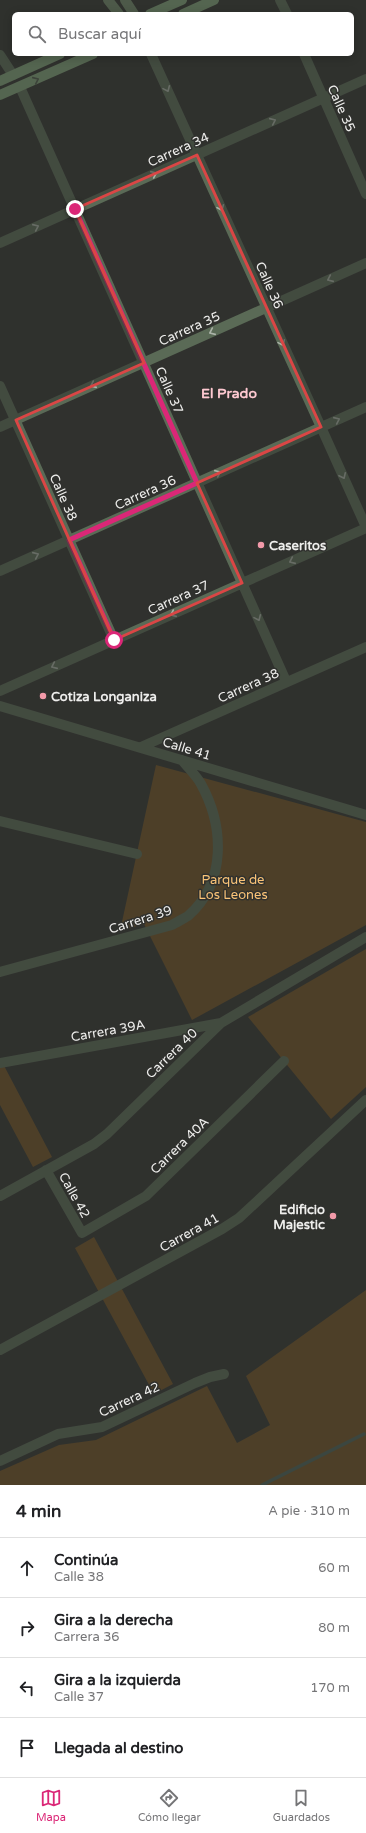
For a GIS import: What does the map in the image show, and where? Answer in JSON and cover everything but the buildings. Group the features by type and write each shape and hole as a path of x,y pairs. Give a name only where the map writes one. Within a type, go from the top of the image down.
{"main road":[{"path":"108,0 117,12"},
{"path":"125,0 133,12"},
{"path":"155,12 182,0"},
{"path":"187,12 214,0"},
{"path":"0,81 56,56"},
{"path":"0,95 89,56"}],"street":[{"path":"280,0 285,12"},
{"path":"0,55 13,75"},
{"name":"Calle 36","path":"152,56 366,527"},
{"name":"Calle 35","path":"305,56 366,194"},
{"name":"Carrera 34","path":"0,243 366,79"},
{"name":"Calle 37","path":"20,87 286,681"},
{"name":"Carrera 35","path":"0,427 366,263"},
{"name":"Calle 38","path":"0,386 114,640"},
{"name":"Carrera 36","path":"0,571 366,407"},
{"name":"Carrera 37","path":"0,690 366,527"},
{"name":"Carrera 38","path":"140,747 286,681 366,647"},
{"name":"Calle 41","path":"0,706 366,815"},
{"name":"Carrera 39","path":"0,972 172,925 188,916 204,897 214,875 219,848 216,823 208,799 200,782 182,760"},
{"path":"0,822 137,854"},
{"name":"Carrera 40","path":"0,1196 94,1144 107,1134 221,1023 366,937"},
{"name":"Carrera 39A","path":"0,1063 221,1023"},
{"name":"Carrera 40A","path":"82,1233 146,1196 284,1061"},
{"name":"Carrera 41","path":"0,1350 222,1229 239,1218 366,1100"},
{"name":"Calle 42","path":"46,1170 82,1233"},
{"name":"Carrera 42","path":"0,1461 58,1434 102,1427 195,1383 224,1374"}],"highlighted area":[{"path":"197,155 321,427 197,483 242,583 114,640 16,420 144,363 75,209"}],"green space":[{"name":"Parque de Los Leones","path":"156,765 366,822 366,925 192,1020 144,924 120,931"},
{"path":"366,949 366,1087 331,1119 248,1017"},
{"path":"0,1058 52,1157 33,1167 0,1105"},
{"path":"94,1237 173,1384 154,1394 75,1248"},
{"path":"366,1290 366,1485 0,1485 0,1471 59,1445 96,1440 207,1386 237,1443 270,1425 246,1376"}],"waterway":[{"path":"262,1485 364,1434"}],"place":[{"name":"Caseritos","path":"261,545"},
{"name":"Cotiza Longaniza","path":"43,696"},
{"name":"Edificio Majestic","path":"333,1216"}],"district":[{"name":"El Prado","path":"229,393"}],"route":[{"path":"75,209 197,483 69,540 114,640"}]}
